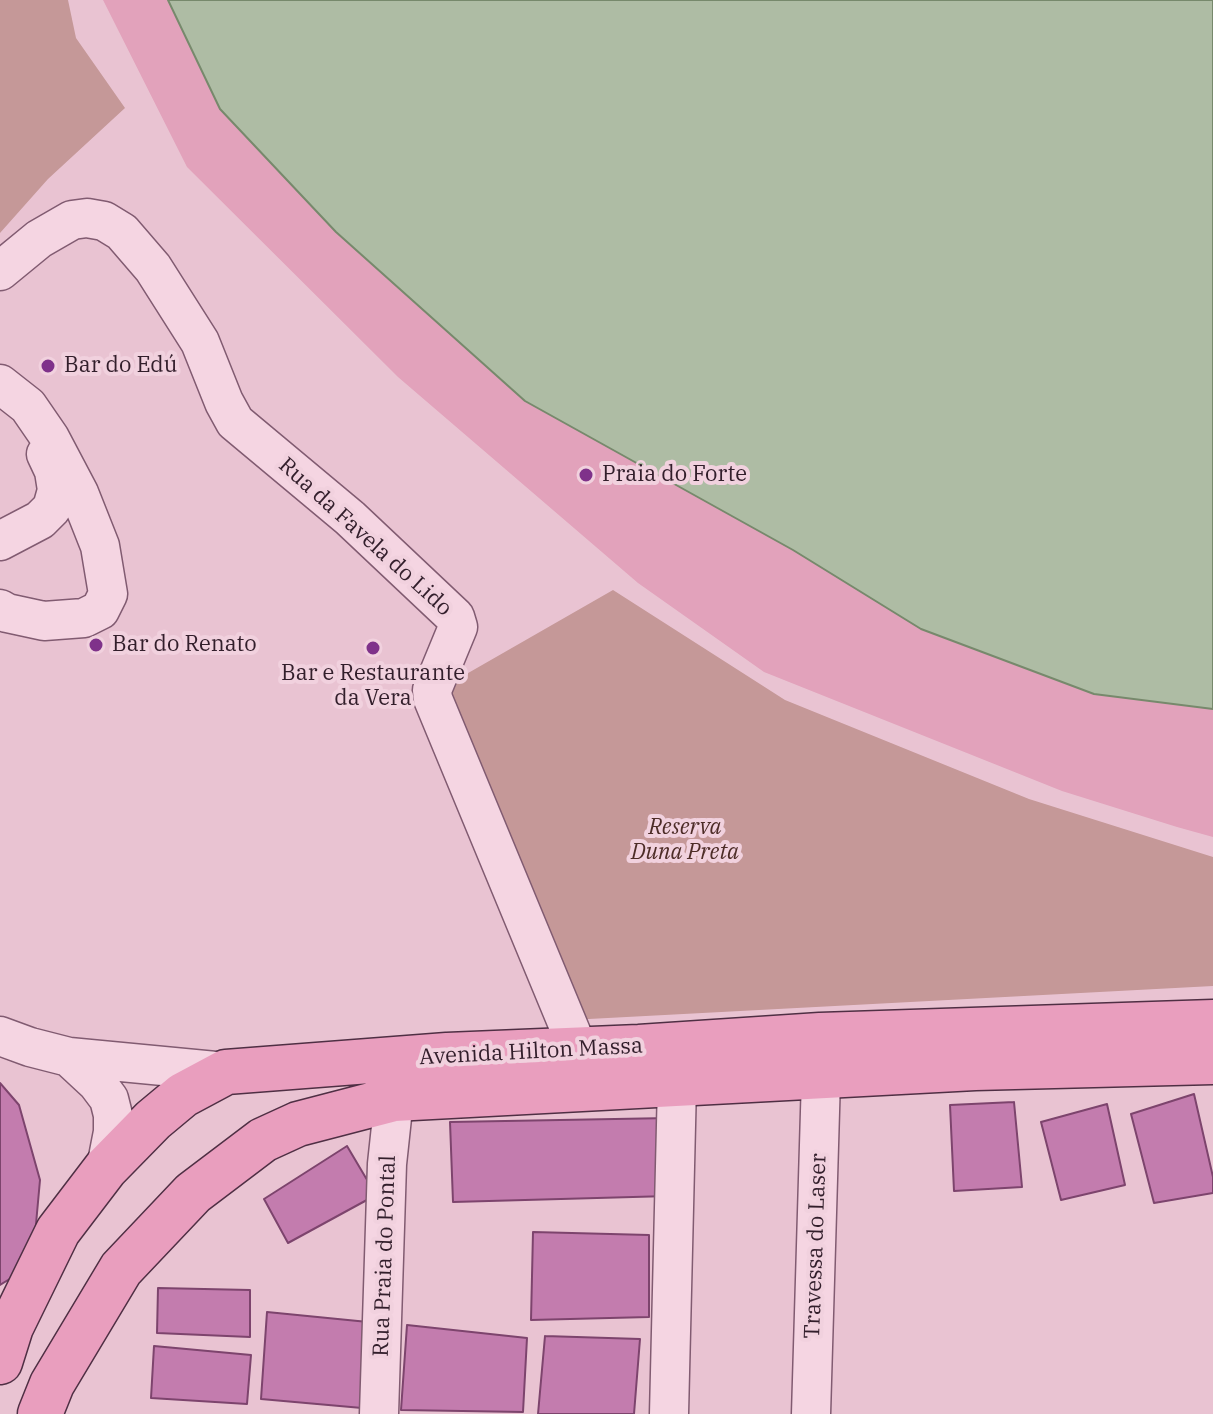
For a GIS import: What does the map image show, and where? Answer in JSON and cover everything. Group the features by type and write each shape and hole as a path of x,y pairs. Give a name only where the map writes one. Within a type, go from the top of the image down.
{"main road":[{"name":"Avenida Hilton Massa","path":"0,1362 11,1327 58,1231 106,1168 153,1120 183,1095 226,1072 447,1055 820,1035 1213,1022"},
{"name":"Avenida Hilton Massa","path":"40,1414 52,1384 121,1269 193,1193 263,1140 298,1124 394,1099 975,1068 1213,1062"},
{"path":"283,1069 298,1124"}],"street":[{"name":"Rua da Favela do Lido","path":"0,271 39,239 72,220 87,218 104,221 122,232 153,268 200,342 235,422 350,518 455,617 458,627 432,690 433,699 578,1049"},
{"path":"0,384 28,406 50,438 79,493 100,546 108,594 100,610 84,618 44,621 0,609"},
{"path":"0,413 19,424 41,444 54,471 57,490 52,508 40,520 0,541"},
{"path":"0,1036 69,1057 226,1072"},
{"path":"69,1057 109,1099 113,1132 106,1168"},
{"name":"Travessa do Laser","path":"811,1414 821,1078"},
{"path":"669,1414 677,1084"},
{"name":"Rua Praia do Pontal","path":"379,1414 387,1164 394,1099"}],"green space":[{"path":"0,0 68,0 76,38 125,108 48,179 0,233"},
{"name":"Reserva Duna Preta","path":"613,590 785,700 1029,799 1213,857 1213,986 570,1020 442,688"}],"sand":[{"name":"Praia do Forte","path":"103,0 168,0 220,109 336,232 525,401 793,550 921,629 1094,694 1213,709 1213,837 1062,791 764,672 638,583 398,377 187,167"}],"shaded area":[{"path":"168,0 1213,0 1213,709 1094,694 921,629 793,550 525,401 336,232 220,109"}],"building":[{"path":"0,1083 19,1105 40,1180 35,1235 13,1277 0,1285"},
{"path":"1194,1094 1213,1177 1213,1193 1154,1203 1131,1114"},
{"path":"1014,1102 1022,1187 954,1191 950,1105"},
{"path":"1107,1104 1125,1185 1061,1200 1041,1122"},
{"path":"670,1118 669,1196 453,1202 450,1122"},
{"path":"347,1146 376,1195 288,1243 264,1199"},
{"path":"533,1232 649,1235 649,1317 531,1320"},
{"path":"158,1288 250,1290 250,1337 157,1333"},
{"path":"267,1312 368,1322 362,1408 261,1399"},
{"path":"407,1325 527,1338 523,1412 401,1410"},
{"path":"545,1336 640,1339 634,1414 538,1414"},
{"path":"154,1346 251,1355 247,1404 151,1398"}],"place":[{"name":"Bar do Edú","path":"48,366"},
{"name":"Praia do Forte","path":"586,475"},
{"name":"Bar do Renato","path":"96,645"},
{"name":"Bar e Restaurante da Vera","path":"373,648"}]}
